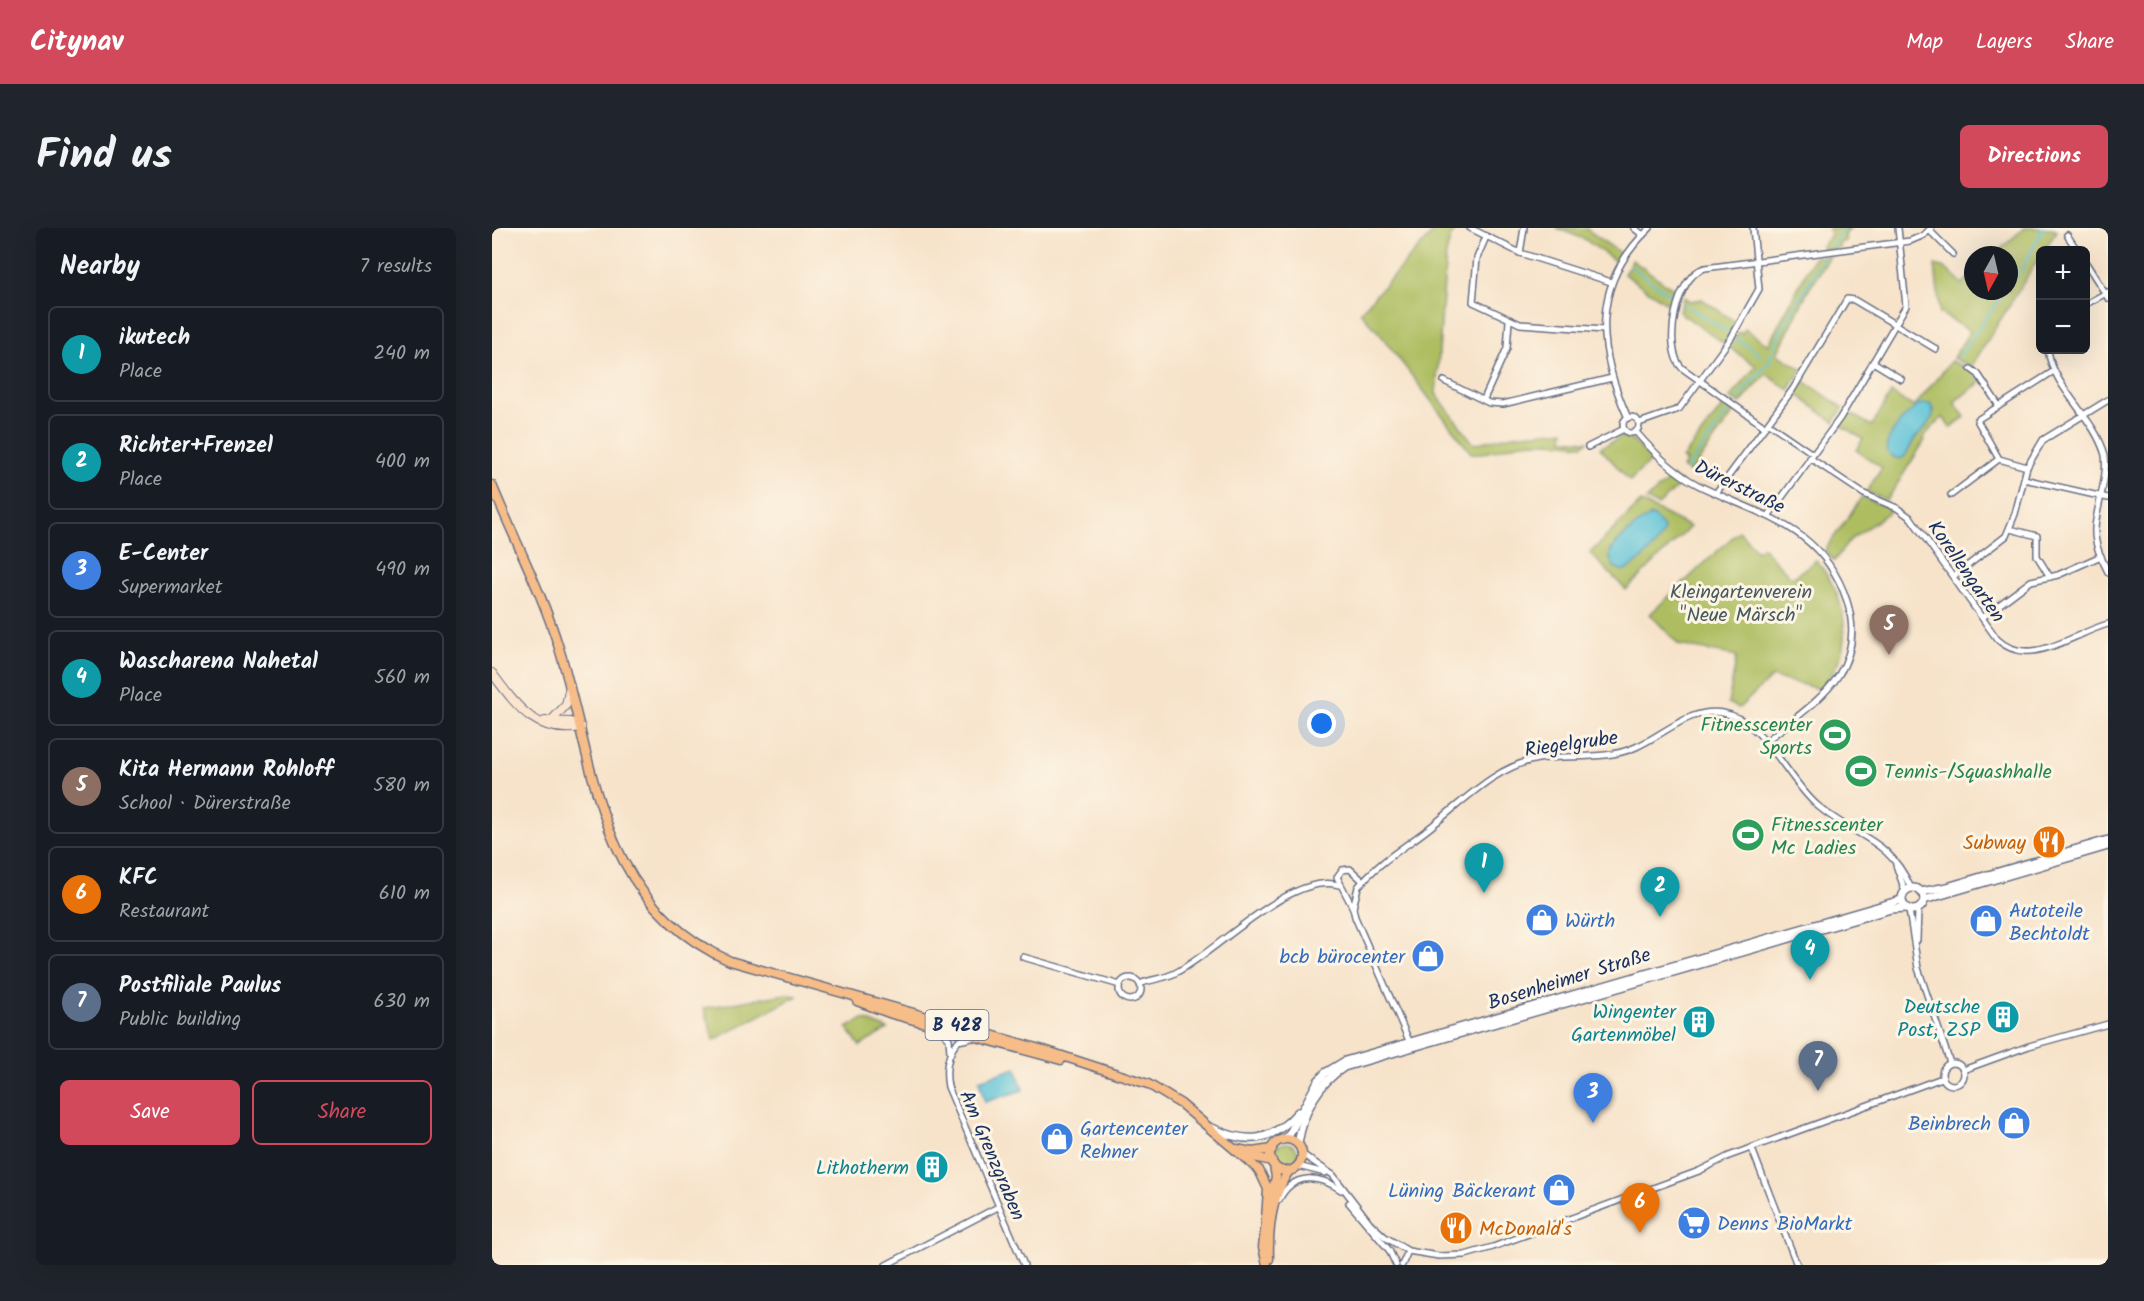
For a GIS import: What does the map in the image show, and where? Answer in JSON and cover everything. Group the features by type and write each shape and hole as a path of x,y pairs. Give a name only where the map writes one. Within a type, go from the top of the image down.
{"main road":[{"name":"B 428","path":"492,485 559,645 609,834 637,883 660,912 694,941 723,958 833,992 892,1014 1046,1058 1079,1063"},
{"path":"492,673 519,708 537,722 561,728 581,727"},
{"path":"552,720 566,705 570,685"},
{"path":"537,722 552,720 572,722 581,727"},
{"name":"B 428","path":"833,992 868,999 1148,1084 1181,1104 1259,1170 1266,1182 1269,1220"},
{"path":"1234,1149 1252,1152 1272,1149 1283,1140 1298,1144 1302,1154 1298,1166 1289,1171 1281,1170 1273,1163 1272,1149"},
{"name":"B 428","path":"1234,1149 1273,1163 1276,1177 1263,1247 1268,1265"},
{"name":"B 428","path":"1269,1220 1278,1191 1289,1171"}],"street":[{"path":"1470,228 1520,253 1611,282"},
{"path":"1520,253 1524,228"},
{"path":"1634,228 1643,235"},
{"path":"1628,418 1612,378 1604,330 1611,282 1624,258 1650,228"},
{"path":"1639,423 1679,409 1731,338 1760,285 1753,228"},
{"path":"1769,514 1840,418 1896,324 1906,300 1898,228"},
{"path":"1812,456 1678,364 1674,352 1674,316 1683,291 1692,275 1699,270 1917,239 1930,229 1953,255"},
{"path":"2067,235 2074,246"},
{"path":"1486,237 1477,258 1476,283 1472,299 1509,321 1520,324 1604,330"},
{"path":"2090,270 2107,294 2090,302"},
{"path":"1716,493 1793,389 1846,299 1854,300 1936,349"},
{"path":"1484,399 1507,348 1509,321"},
{"path":"2049,354 2054,371 2099,440 2106,459 2095,527 2097,545 2108,570"},
{"path":"1873,362 1901,379"},
{"path":"1971,369 1981,377 1999,406"},
{"path":"2027,467 1999,459 1977,420 2054,371"},
{"path":"1444,381 1484,399 1503,404 1612,378"},
{"path":"1954,576 2001,542 2010,529 2027,467 2043,440 2108,400"},
{"path":"1628,418 1635,418 1639,423"},
{"path":"1628,418 1623,424 1624,429 1629,433 1636,432 1639,423"},
{"path":"1588,447 1624,429"},
{"name":"Dürerstraße","path":"1636,432 1669,466 1716,493 1769,514 1806,540 1828,563 1847,603 1852,638 1846,664 1832,686 1765,742"},
{"name":"Korellengarten","path":"1812,456 1864,494 1903,511 1954,576 2001,643 2009,648 2026,652 2043,650 2108,624"},
{"path":"1951,495 1999,459"},
{"path":"2024,479 2108,498"},
{"path":"2010,529 2037,536 2037,556 2049,577"},
{"path":"1983,617 2031,581 2049,577 2101,556"},
{"name":"Riegelgrube","path":"1363,880 1475,792 1517,765 1537,759 1612,754 1636,747 1698,714 1715,712 1743,720 1765,742 1817,806 1883,848 1904,873 1908,889"},
{"path":"1950,1063 1924,988 1916,954 1911,909 1901,900 1908,889 1921,892 1947,887 2108,840"},
{"path":"1911,909 1924,900 2108,846"},
{"path":"1353,908 1358,886 1363,880 1350,869 1342,870 1337,877 1339,885 1353,908 1411,1046"},
{"path":"1023,957 1120,985 1129,979 1140,984 1173,974 1278,900 1314,885 1330,882 1339,885"},
{"path":"1921,892 1924,900"},
{"name":"Bosenheimer Straße","path":"1298,1144 1311,1102 1323,1083 1344,1067 1542,1002 1901,900"},
{"name":"Bosenheimer Straße","path":"1283,1140 1289,1135 1318,1081 1336,1065 1411,1046 1892,909 1911,909"},
{"path":"1120,985 1121,994 1130,1000 1138,996 1140,984"},
{"path":"1963,1070 2030,1046 2108,1024"},
{"name":"Am Grenzgraben","path":"936,1026 947,1035 950,1054 946,1072 948,1087 1024,1265"},
{"path":"950,1054 958,1041 977,1038"},
{"path":"1950,1063 1958,1064 1963,1070 1962,1080 1957,1085 1950,1085 1942,1078 1942,1069 1950,1063"},
{"path":"1302,1154 1328,1171 1370,1223 1408,1251 1426,1256 1452,1257 1486,1250 1942,1078"},
{"path":"1205,1125 1232,1136 1258,1138 1281,1129 1304,1105"},
{"path":"1752,1149 1797,1265"},
{"path":"1298,1166 1322,1171 1345,1192 1348,1201 1365,1225 1389,1251 1396,1265"},
{"path":"1269,1220 1285,1190 1303,1178 1327,1181 1345,1192"},
{"path":"886,1265 998,1207"},
{"path":"1402,1265 1408,1251"}],"green space":[{"path":"1437,228 1458,228 1451,236 1446,254 1436,394 1474,444 1513,435 1564,430 1563,439 1588,441 1583,445 1533,442 1489,452 1471,453 1380,334 1360,312"},
{"path":"1556,228 1585,228 1620,253 1615,261 1584,239"},
{"path":"1829,228 1850,228 1845,235 1846,241 1839,243 1840,248 1822,251 1822,246 1830,235"},
{"path":"2024,228 2052,228 2057,231 2047,246 2036,246 2036,262 2018,291 2018,246 2004,246"},
{"path":"1830,256 1809,289 1777,354 1802,369 1789,390 1766,374 1740,404 1730,398 1756,366 1730,348 1739,332 1742,334 1745,329 1768,345 1814,257"},
{"path":"1632,260 1679,293 1674,308 1624,274"},
{"path":"1935,265 1945,268 1962,284 1964,282 1964,300 2013,300 1971,367 1953,358 1970,331 1940,313"},
{"path":"1684,297 1690,301 1702,299 1737,323 1725,344 1679,312"},
{"path":"1951,361 1970,370 1981,382 1954,402 1965,417 1950,428 1943,417 1923,437 1925,440 1887,500 1866,492 1882,468 1856,450 1863,439 1840,425 1848,412 1872,426 1891,393 1914,407"},
{"path":"1803,380 1843,408 1834,422 1795,393"},
{"path":"1726,402 1736,410 1690,473 1682,468 1686,461 1682,459"},
{"path":"1621,437 1633,441 1651,460 1630,481 1600,448"},
{"path":"1672,477 1682,483 1658,505 1646,500"},
{"path":"1862,497 1889,508 1889,512 1850,540 1834,561 1825,550"},
{"path":"1641,502 1690,527 1626,590 1590,553"},
{"name":"Kleingartenverein \"Neue Märsch\"","path":"1739,531 1757,551 1762,547 1792,578 1816,560 1827,575 1841,608 1844,642 1831,674 1819,689 1772,677 1739,708 1728,703 1737,656 1679,645 1650,614"},
{"path":"786,994 797,996 714,1040 704,1008"},
{"path":"863,1019 888,1029 860,1046 847,1028"},
{"path":"1286,1143 1294,1147 1298,1155 1294,1163 1286,1167 1278,1163 1274,1155 1278,1147"}],"water":[{"path":"1920,404 1930,404 1933,409 1932,419 1914,440 1904,457 1899,459 1891,456 1886,450 1890,437 1904,418"},
{"path":"1653,516 1664,527 1663,533 1654,546 1628,569 1623,571 1614,567 1610,557 1612,549 1636,525"},
{"path":"1016,1068 1023,1090 985,1102 979,1080"}],"waterway":[{"path":"1830,248 1844,228"},
{"path":"2018,273 2043,228"},
{"path":"1736,400 1769,362 1780,333 1824,256"},
{"path":"1630,266 1676,299"},
{"path":"1958,358 1999,300"},
{"path":"1682,303 1730,333"},
{"path":"1736,338 1761,356"},
{"path":"1686,470 1731,408"}],"place":[{"name":"Kita Hermann Rohloff","path":"1889,655"},
{"name":"Fitnesscenter Sports","path":"1835,735"},
{"name":"Tennis-/Squashhalle","path":"1861,771"},
{"name":"Fitnesscenter Mc Ladies","path":"1748,835"},
{"name":"Subway","path":"2049,842"},
{"name":"ikutech","path":"1484,893"},
{"name":"Richter+Frenzel","path":"1660,917"},
{"name":"Würth","path":"1542,920"},
{"name":"Autoteile Bechtoldt","path":"1986,921"},
{"name":"bcb bürocenter","path":"1428,956"},
{"name":"Wascharena Nahetal","path":"1810,980"},
{"name":"Deutsche Post, ZSP","path":"2003,1017"},
{"name":"Wingenter Gartenmöbel","path":"1699,1022"},
{"name":"Postfiliale Paulus","path":"1818,1091"},
{"name":"E-Center","path":"1593,1123"},
{"name":"Beinbrech","path":"2014,1123"},
{"name":"Gartencenter Rehner","path":"1057,1139"},
{"name":"Lithotherm","path":"932,1167"},
{"name":"Lüning Bäckerant","path":"1559,1190"},
{"name":"Denns BioMarkt","path":"1694,1223"},
{"name":"McDonald's","path":"1456,1228"},
{"name":"KFC","path":"1640,1233"}]}
